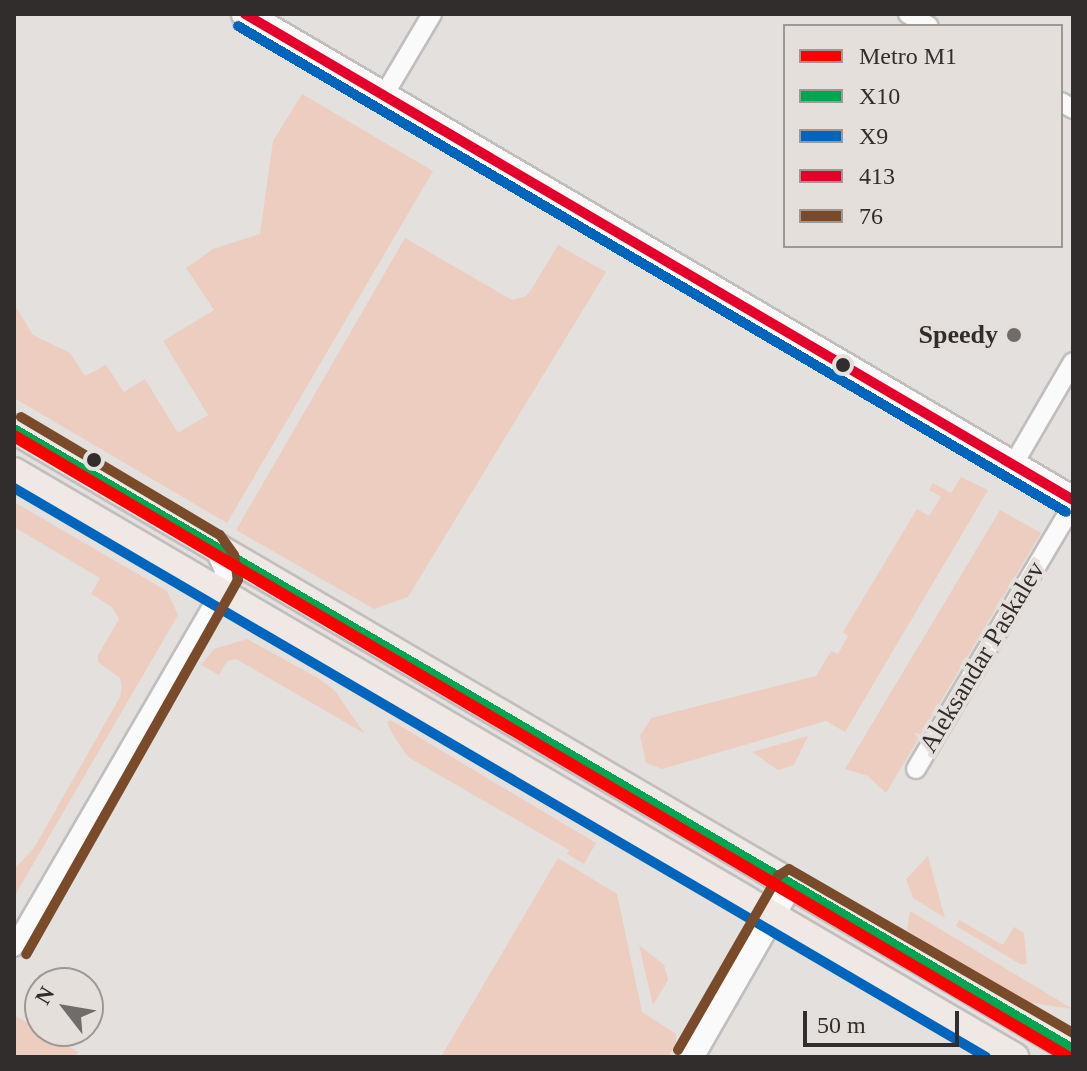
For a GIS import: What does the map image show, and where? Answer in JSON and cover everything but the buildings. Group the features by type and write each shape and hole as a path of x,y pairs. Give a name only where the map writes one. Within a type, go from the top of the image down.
{"main road":[{"path":"14,429 1073,1049"},
{"path":"14,472 1014,1057"}],"street":[{"path":"245,14 1073,503"},
{"path":"384,95 432,14"},
{"path":"908,14 926,24"},
{"path":"1013,465 1073,362"},
{"name":"Aleksandar Paskalev","path":"916,769 1073,503"},
{"path":"14,947 221,592 224,570 212,546"},
{"path":"690,1057 790,883"}],"shaded area":[{"path":"302,94 433,171 227,523 14,398 14,304 33,335 70,353 85,376 106,365 124,392 145,379 178,433 208,415 163,341 214,310 186,268 213,249 260,234 273,141"},
{"path":"405,238 512,300 526,296 558,245 606,272 408,597 374,609 236,530"},
{"path":"961,477 988,490 845,732 826,721 662,769 646,763 640,736 651,718 816,676 831,651 838,654 848,636 843,632 917,509 929,516 941,497 929,490 933,483 951,493"},
{"path":"14,502 167,591 178,615 14,897 14,869 34,848 120,697 122,687 120,678 98,662 98,655 119,619 112,607 91,594 100,578 14,527"},
{"path":"1000,510 1041,533 886,793 868,776 845,769"},
{"path":"247,639 318,678 335,691 364,733 236,659 227,661 219,675 201,665 214,649"},
{"path":"390,720 596,843 584,864 567,854 569,850 408,757 393,735 387,722"},
{"path":"808,736 794,765 778,770 752,752"},
{"path":"928,856 945,918 913,898 906,879"},
{"path":"558,858 617,894 642,1012 676,1034 676,1044 668,1057 441,1057"},
{"path":"910,911 1073,1009 1026,1002 907,930"},
{"path":"959,920 1003,945 1014,927 1024,933 1027,963 1022,965 956,926"},
{"path":"639,945 664,965 668,980 653,1005"},
{"path":"14,1015 24,1021 24,1047 69,1047 78,1052 75,1057 14,1057"}],"metro line":[{"name":"M1","path":"14,436 1068,1057"}],"transit line":[{"name":"413","path":"245,14 1073,500"},
{"name":"Х9","path":"238,26 1066,512"},
{"name":"76","path":"21,417 220,535 234,555 238,580 26,954"},
{"name":"Х10","path":"14,429 1073,1049"},
{"name":"Х9","path":"14,488 986,1057"},
{"name":"76","path":"678,1050 778,876 789,869 1073,1033"}],"place":[{"name":"Speedy","path":"1014,335"}]}
